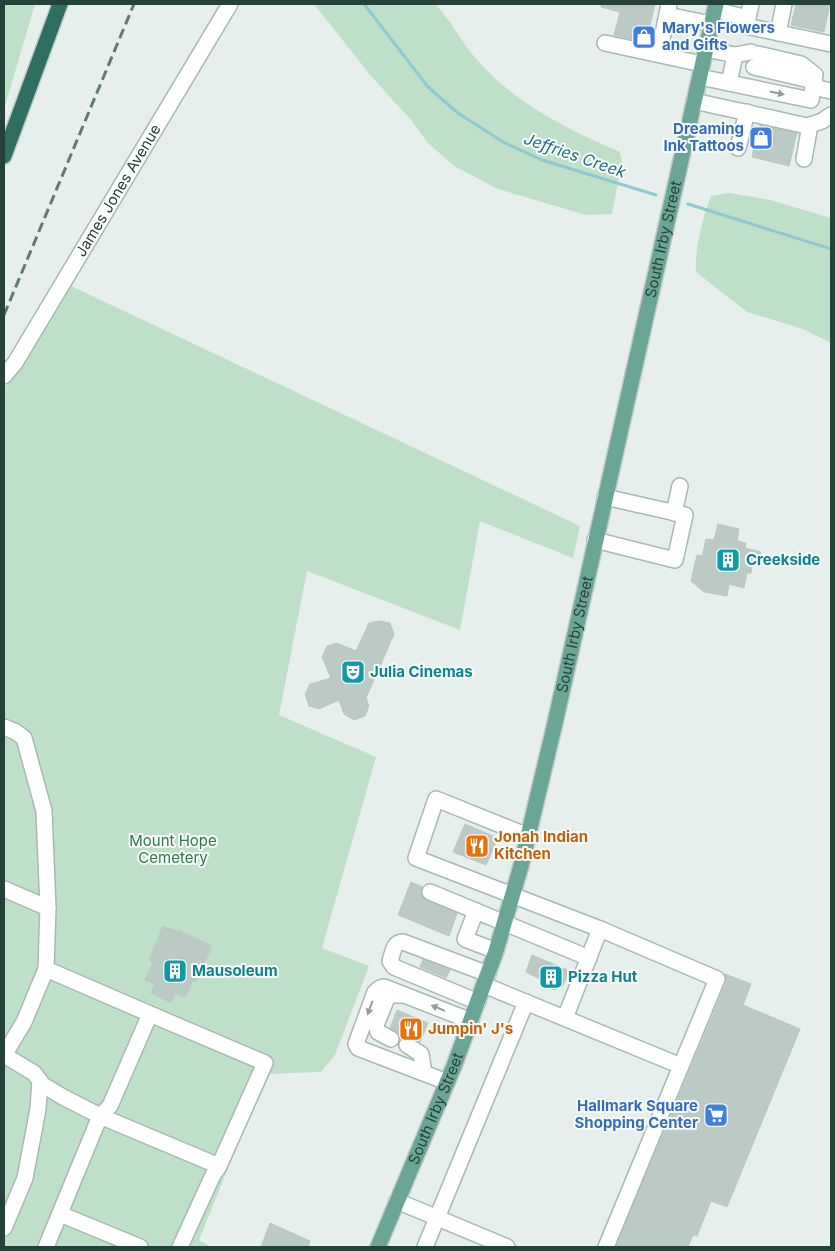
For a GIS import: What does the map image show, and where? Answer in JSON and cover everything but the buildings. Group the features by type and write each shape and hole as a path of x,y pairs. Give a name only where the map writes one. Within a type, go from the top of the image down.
{"highway":[{"path":"4,156 60,4"}],"main road":[{"name":"South Irby Street","path":"378,1247 471,1021 513,896 714,12"}],"street":[{"name":"James Jones Avenue","path":"4,376 14,363 230,4"},
{"path":"778,33 784,4"},
{"path":"659,54 668,9 714,12 749,11 746,26 831,44"},
{"path":"605,43 703,63 746,60 801,64 815,76 811,100 729,83 703,63"},
{"path":"729,83 746,60"},
{"path":"813,84 831,91"},
{"path":"694,101 807,126 822,121 831,115"},
{"path":"738,148 747,112"},
{"path":"804,159 810,125"},
{"path":"674,513 680,486"},
{"path":"595,540 675,560 685,515 605,497"},
{"path":"4,727 24,738 44,811 48,908 46,969 24,1022 4,1055 34,1074 49,1090 100,1116 219,1166"},
{"path":"528,836 436,799 416,858 600,929 717,979 606,1247"},
{"path":"4,889 48,908"},
{"path":"430,892 588,958"},
{"path":"476,912 465,939 496,951"},
{"path":"564,1018 600,929"},
{"path":"478,1002 394,967 390,960 395,945 398,942 402,942 486,980 526,1002 681,1066"},
{"path":"46,969 265,1063 180,1247"},
{"path":"447,1082 358,1048 356,1044 376,992 384,987 471,1021"},
{"path":"391,1039 378,1032 376,1025 387,998 390,995 405,994"},
{"path":"425,1247 526,1002"},
{"path":"46,1247 100,1116 110,1106 150,1014"},
{"path":"406,1045 421,1054 424,1073"},
{"path":"4,1228 25,1178 38,1109 40,1081"},
{"path":"38,1109 63,1097"},
{"path":"398,1201 507,1247"},
{"path":"60,1214 140,1247"}],"green space":[{"path":"4,4 35,4 5,106 4,105"},
{"path":"314,4 435,4 473,55 509,91 544,115 620,152 622,161 612,214 586,215 498,189 454,166 428,143 410,119 371,76"},
{"path":"729,193 770,200 831,218 831,343 803,329 747,312 696,272 700,234 711,196"},
{"name":"Mount Hope Cemetery","path":"71,286 580,526 573,558 480,521 460,630 307,571 279,715 376,757 322,948 369,966 335,1055 321,1072 266,1074 199,1240 208,1245 207,1247 4,1247 4,389 21,367"}],"waterway":[{"name":"Jeffries Creek","path":"364,4 428,87 458,113 503,142 542,160 656,195"},
{"name":"Jeffries Creek","path":"688,204 831,249"}],"railway":[{"path":"4,315 134,4"}],"place":[{"name":"Mary's Flowers and Gifts","path":"644,37"},
{"name":"Dreaming Ink Tattoos","path":"761,138"},
{"name":"Creekside","path":"728,560"},
{"name":"Julia Cinemas","path":"353,672"},
{"name":"Jonah Indian Kitchen","path":"477,846"},
{"name":"Mausoleum","path":"175,971"},
{"name":"Pizza Hut","path":"551,977"},
{"name":"Jumpin' J's","path":"411,1029"},
{"name":"Hallmark Square Shopping Center","path":"716,1115"}]}
